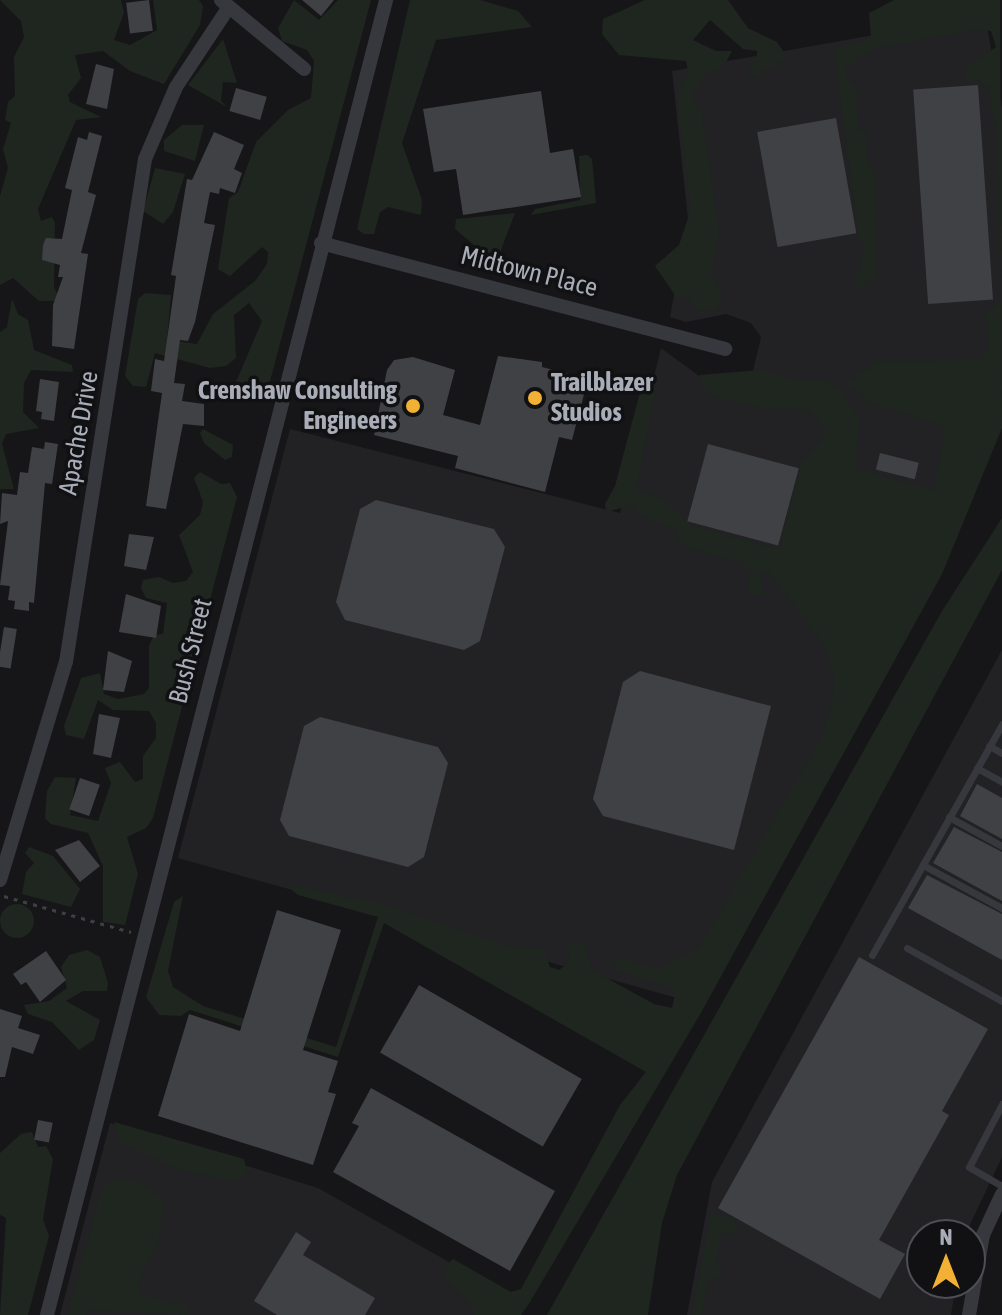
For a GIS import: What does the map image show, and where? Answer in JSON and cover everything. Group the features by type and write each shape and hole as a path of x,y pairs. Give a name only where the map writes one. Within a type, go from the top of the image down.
{"street":[{"name":"Bush Street","path":"47,1315 386,0"},
{"path":"225,4 304,69"},
{"name":"Apache Drive","path":"0,880 66,662 145,159 183,75 225,4"},
{"name":"Midtown Place","path":"321,243 725,349"},
{"path":"969,1315 983,1235 1002,1194"}],"lane":[{"path":"872,955 1002,725"},
{"path":"989,746 1002,753"},
{"path":"977,768 1002,782"},
{"path":"949,817 1002,846"},
{"path":"923,865 1002,908"},
{"path":"907,948 1002,1001"},
{"path":"1002,1104 969,1167 1002,1186"}],"path":[{"path":"0,894 145,936"}],"shaded area":[{"path":"0,0 121,0 124,13 114,40 130,45 157,30 153,0 199,0 203,6 200,25 164,84 130,71 103,51 75,55 81,78 68,95 70,102 101,117 76,120 38,209 41,221 52,217 55,223 54,287 60,301 39,301 13,278 0,285 0,196 8,168 3,149 11,123 5,120 8,102 15,96 14,57 24,37 21,21"},
{"path":"294,0 319,20 338,0 371,0 268,389 236,382 262,321 249,303 234,315 236,358 226,366 210,368 155,353 146,387 133,386 125,376 138,299 145,293 171,295 167,340 197,344 213,314 255,281 267,264 268,252 262,247 230,276 218,269 229,198 238,192 256,142 288,110 311,98 314,61 307,50 282,41 278,28"},
{"path":"410,0 480,0 518,11 532,27 436,40 402,143 422,200 421,215 388,207 380,212 374,234 364,234 357,229"},
{"path":"645,0 728,0 748,28 777,42 788,58 752,77 746,74 757,61 757,51 743,49 710,20 693,40 716,51 732,51 723,68 706,72 692,96 702,115 719,231 711,276 723,294 716,310 696,309 687,296 677,298 655,266 679,245 691,209 677,97 688,71 686,61 619,55 602,34 603,19"},
{"path":"894,0 1000,0 1002,428 942,574 702,1011 530,1302 521,1315 474,1315 471,1303 445,1277 447,1264 453,1259 511,1292 521,1289 620,1105 646,1072 384,923 338,1057 190,1010 181,1016 159,1015 146,997 174,902 183,896 168,971 173,987 203,1006 336,1047 378,917 298,895 285,884 383,904 512,948 536,947 545,952 550,967 559,970 571,961 566,943 577,941 585,946 592,970 654,1004 672,1008 676,990 619,971 612,964 620,958 657,969 699,949 821,739 832,704 834,676 824,645 768,571 760,571 764,595 752,596 747,589 752,570 742,563 679,545 677,531 638,513 632,505 606,512 605,504 615,486 642,385 656,389 636,489 667,501 691,526 780,550 801,463 821,442 825,428 809,409 768,409 718,398 702,387 699,375 761,370 800,381 824,380 839,388 859,420 856,469 934,490 945,435 941,426 868,402 847,382 878,362 983,360 989,344 986,311 995,308 1001,293 997,136 989,88 978,80 963,82 968,66 996,47 991,31 973,30 872,49 845,68 847,80 856,88 859,130 868,135 866,157 875,176 877,276 852,293 865,249 859,239 835,56 837,48 871,38 869,13"},
{"path":"985,15 1002,109 1002,390 978,458 684,1000 178,858 290,429 620,513 661,348 718,390 752,375 761,337 751,323 726,314 686,322 670,317 688,219 672,71"},
{"path":"223,39 237,83 223,82 221,101 227,107 188,85"},
{"path":"182,125 204,125 195,161 164,151 164,140"},
{"path":"587,155 592,159 596,203 531,215 535,209 580,200 579,156"},
{"path":"155,168 185,174 173,212 163,224 143,211"},
{"path":"515,213 499,255 481,251 455,229 456,219"},
{"path":"12,299 18,314 28,320 34,350 72,365 73,372 31,370 24,383 23,412 39,428 6,434 2,444 14,489 0,489 0,332 7,327"},
{"path":"203,429 233,445 232,457 225,460 204,443 200,433"},
{"path":"200,472 221,484 230,483 237,497 153,818 146,828 127,837 138,874 125,925 103,922 103,866 88,833 51,824 45,818 47,791 55,777 76,778 70,815 98,821 111,783 105,768 120,762 135,782 143,779 143,756 156,738 156,723 149,711 113,710 98,700 84,739 66,735 64,726 81,678 100,673 104,694 118,699 144,694 149,688 149,646 154,635 163,634 167,603 146,598 141,588 143,580 159,577 173,583 186,581 193,572 179,535 200,515 203,502 194,478"},
{"path":"1002,518 1002,570 677,1175 662,1223 648,1315 547,1315 942,611"},
{"path":"1002,650 1002,1157 973,1219 906,1219 906,1299 954,1299 951,1315 687,1315 712,1182"},
{"path":"29,847 53,856 80,889 71,907 22,894 26,872 34,863 25,853"},
{"path":"17,904 29,909 34,921 29,933 17,938 5,933 0,921 5,909"},
{"path":"87,950 100,957 108,983 107,991 83,991 66,1001 100,1020 94,1040 79,1050 52,1022 28,1014 24,1005 49,1001 67,988 61,967 69,955"},
{"path":"114,1122 244,1159 247,1172 242,1179 230,1181 180,1170 119,1142"},
{"path":"110,1123 318,1188 525,1305 520,1315 60,1315"},
{"path":"32,1132 38,1147 46,1146 53,1159 43,1219 49,1236 28,1315 0,1315 6,1218 0,1215 0,1153 21,1134"},
{"path":"112,1179 140,1182 164,1199 159,1239 137,1286 143,1295 189,1307 188,1315 89,1310 86,1315 68,1315 101,1193"},
{"path":"711,1211 734,1219 739,1235 722,1231 716,1261 724,1274 708,1283 701,1315 692,1315"}],"building":[{"path":"149,0 153,31 130,34 126,3"},
{"path":"302,0 334,0 321,16"},
{"path":"96,64 114,69 107,109 86,104"},
{"path":"978,85 993,299 928,304 913,90"},
{"path":"236,88 267,97 260,120 229,111"},
{"path":"541,91 550,153 573,149 581,197 463,215 456,169 434,172 423,109"},
{"path":"836,118 856,233 778,247 757,132"},
{"path":"89,132 102,136 88,192 96,195 81,253 88,254 74,349 52,346 53,305 63,277 58,277 60,265 42,260 43,245 46,238 62,239 72,190 65,188 78,137 87,140"},
{"path":"214,132 244,145 234,169 242,173 235,193 220,188 219,194 210,192 204,223 215,225 195,322 188,341 180,340 174,383 185,384 182,401 204,404 204,426 183,424 166,509 146,506 162,393 151,391 155,359 164,361 176,276 171,275 187,179 192,180"},
{"path":"498,356 542,362 542,367 588,379 572,440 559,437 545,492 455,468 458,456 374,435 387,370 394,360 413,357 455,370 443,415 480,425"},
{"path":"40,379 59,382 54,421 41,419 42,412 36,411"},
{"path":"45,442 58,444 52,484 45,483 34,603 29,602 29,611 14,609 15,601 8,600 10,586 0,585 8,521 0,524 2,493 17,495 20,472 28,473 32,447 44,449"},
{"path":"708,444 799,468 778,546 687,521"},
{"path":"880,453 919,463 915,479 876,469"},
{"path":"376,500 494,529 505,547 480,641 464,650 345,620 336,602 360,509"},
{"path":"129,534 154,537 146,570 124,566"},
{"path":"126,594 161,606 156,638 119,632"},
{"path":"4,627 17,629 11,669 0,667"},
{"path":"108,651 132,661 124,692 103,690"},
{"path":"640,671 771,706 734,850 603,816 593,799 623,682"},
{"path":"99,714 120,718 111,758 93,754"},
{"path":"320,717 438,747 448,763 424,857 408,867 289,836 280,820 304,726"},
{"path":"80,778 100,785 89,816 69,809"},
{"path":"977,784 1002,798 1002,839 960,816"},
{"path":"954,827 1002,852 1002,901 933,863"},
{"path":"79,840 100,866 80,882 55,850"},
{"path":"927,875 1002,914 1002,960 908,908"},
{"path":"277,910 341,930 303,1050 338,1061 328,1092 336,1094 313,1165 158,1116 189,1014 240,1031"},
{"path":"46,951 66,980 40,1002 26,982 21,985 13,974"},
{"path":"859,957 988,1029 942,1111 949,1115 879,1240 905,1254 880,1299 718,1208"},
{"path":"419,985 582,1079 543,1147 380,1053"},
{"path":"0,1009 22,1016 18,1028 40,1035 33,1054 12,1047 5,1077 0,1077"},
{"path":"371,1088 555,1191 510,1271 333,1172 359,1126 352,1123"},
{"path":"38,1120 53,1123 49,1142 34,1140"},
{"path":"296,1232 311,1242 303,1255 375,1298 365,1315 277,1315 254,1301"}],"place":[{"name":"Trailblazer Studios","path":"535,398"},
{"name":"Crenshaw Consulting Engineers","path":"413,406"}]}
